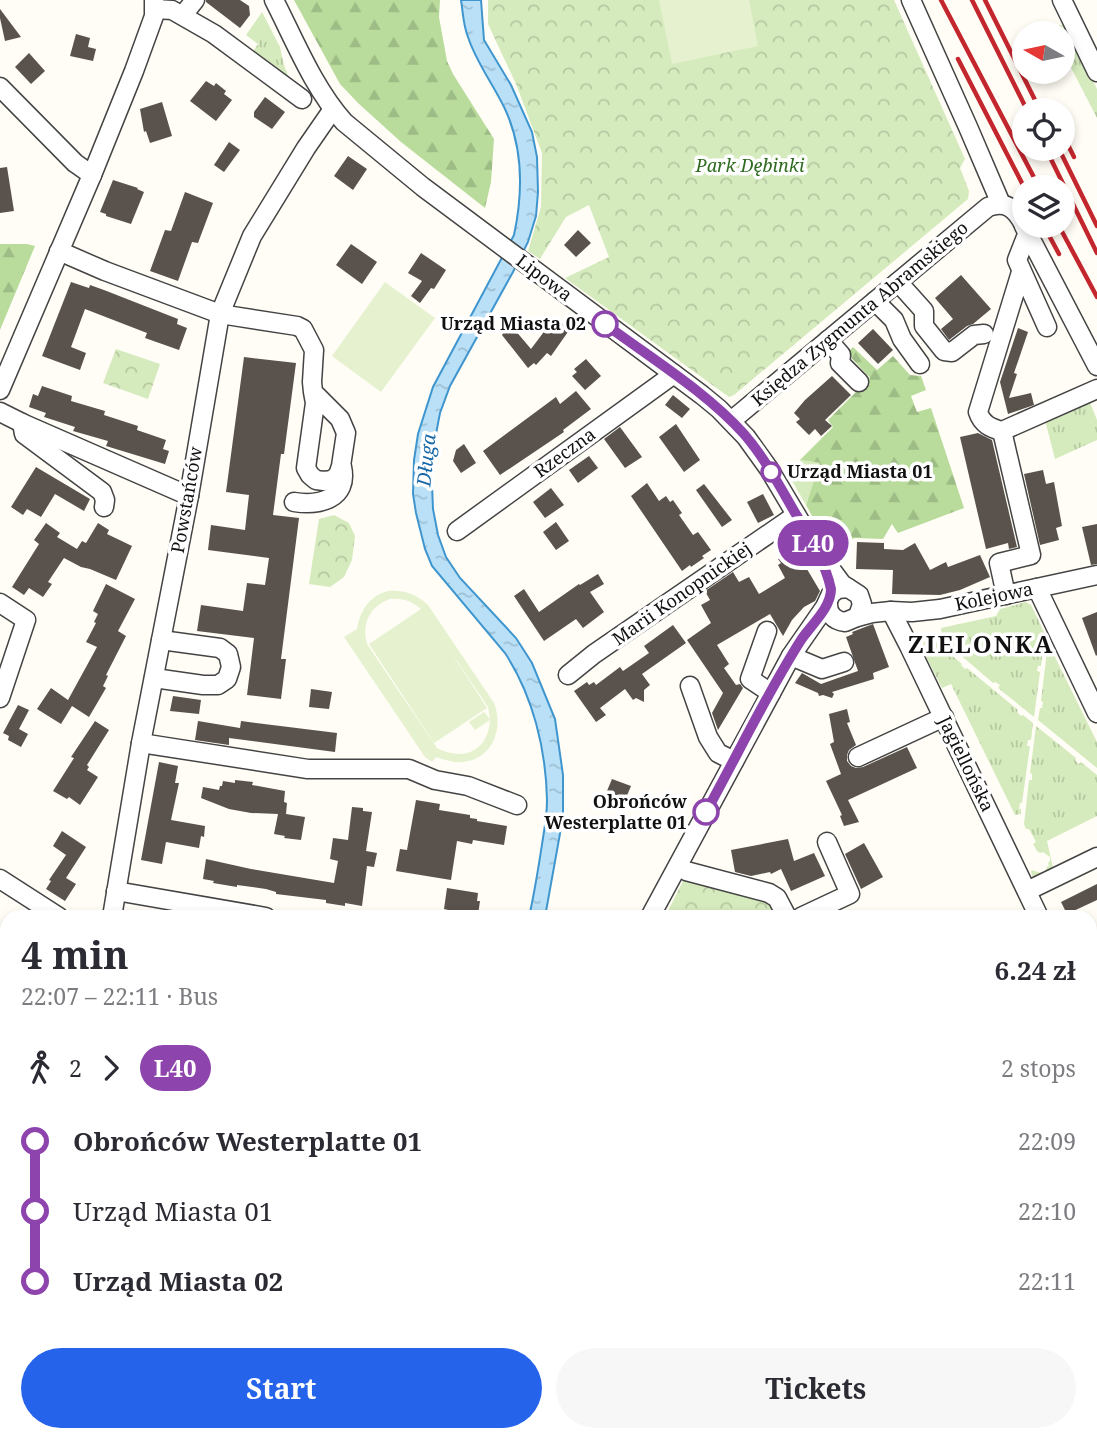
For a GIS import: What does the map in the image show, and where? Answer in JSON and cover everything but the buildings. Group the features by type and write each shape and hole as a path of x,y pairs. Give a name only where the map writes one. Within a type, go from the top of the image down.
{"street":[{"path":"183,15 195,0"},
{"name":"Lipowa","path":"274,0 318,87 344,122 423,187 674,374 731,421 759,453 818,553 830,583 844,604"},
{"path":"911,0 968,127 995,206 1012,207"},
{"path":"1062,0 1097,72"},
{"path":"0,390 134,71 154,16 154,4 183,15 214,34 302,99"},
{"path":"0,87 75,163 92,175"},
{"name":"Powstańców","path":"112,910 220,314 251,236 333,109"},
{"name":"Księdza Zygmunta Abramskiego","path":"731,421 898,282 995,206"},
{"path":"1022,238 1017,260 1047,327"},
{"path":"1031,238 1097,366"},
{"path":"59,251 220,314 303,329 314,350 312,382 313,392 314,402 306,468 316,480 332,480 338,475 341,466 346,433 340,419 313,392"},
{"path":"1021,272 978,412 981,419 985,425 1002,431 1097,389"},
{"path":"898,282 924,311 925,326 944,351 952,352 974,334 984,334"},
{"path":"875,301 894,320 902,339 920,364"},
{"path":"828,340 841,355 841,363 859,382"},
{"name":"Rzeczna","path":"457,531 674,374"},
{"path":"0,412 189,496"},
{"path":"22,423 24,434 102,492 104,507"},
{"path":"1002,431 1031,555 999,562 1006,595"},
{"path":"294,502 317,503 336,494 344,477 341,466"},
{"name":"Marii Konopnickiej","path":"568,675 594,654 796,515"},
{"name":"Kolejowa","path":"844,604 891,611 931,611 1097,575"},
{"path":"1037,588 1097,713"},
{"path":"0,603 26,620 0,698"},
{"path":"653,910 715,778 734,761 792,654 844,604"},
{"name":"Jagiellońska","path":"891,611 1036,910"},
{"path":"767,631 750,679 771,693"},
{"path":"154,678 218,685 227,679 231,667 228,654 220,648 161,640"},
{"path":"792,654 822,669 844,662"},
{"path":"690,686 708,737 718,753 734,761"},
{"path":"858,758 944,718"},
{"path":"141,743 308,769 409,769 435,780 468,786 517,805"},
{"path":"816,910 850,894 827,842"},
{"path":"1027,891 1097,856"},
{"path":"685,871 769,893 777,898 783,910"},
{"path":"0,879 48,910"},
{"path":"116,891 226,910"}],"green space":[{"path":"294,0 440,0 439,17 447,61 494,139 491,182 485,208 401,142 340,84"},
{"name":"Park Dębinki","path":"488,0 894,0 965,159 960,168 969,191 968,199 729,397 565,278 609,257 589,205 566,217 540,259 528,251 541,207 542,153 516,84 488,24"},
{"path":"659,0 749,0 758,46 672,64"},
{"path":"262,12 280,47 291,83 252,53 258,44 246,35"},
{"path":"1075,46 1097,89 1097,118 1075,75"},
{"path":"0,244 35,246 0,330"},
{"path":"385,282 435,318 381,392 332,356"},
{"path":"853,347 877,370 893,356 910,375 921,376 926,390 911,396 917,412 931,408 964,508 898,533 892,524 883,539 855,538 830,548 806,505 819,463 800,460 833,427 828,420 870,378 847,353"},
{"path":"116,349 160,364 148,399 103,383"},
{"path":"1089,400 1097,420 1097,440 1055,459 1045,420"},
{"path":"800,460 820,463 806,505 792,481"},
{"path":"334,515 349,523 355,536 352,560 344,577 330,587 309,584 319,519"},
{"path":"405,592 428,605 494,703 498,722 494,741 482,755 460,762 436,757 432,762 425,757 344,637 357,629 366,605 381,593","holes":["390,599 410,602 421,609 369,644 434,743 487,708 449,649 488,707 490,719 484,712 469,722 475,730 490,720 485,739 473,751 456,754 437,748 367,644 366,629 372,611"]},
{"path":"1026,602 1031,605 1045,634 1041,666 1038,666 1037,671 1040,672 1034,717 998,688 1000,685 993,683 942,639 941,628 996,616 1000,609"},
{"path":"932,639 965,669 1018,710 1021,716 1033,723 1031,740 1028,740 1027,746 1030,746 1019,809 1021,814 1015,815 951,684 942,688 921,647 925,641"},
{"path":"1048,643 1097,742 1097,768 1038,720 1043,702"},
{"path":"1036,726 1076,758 1079,764 1081,762 1097,775 1097,816 1047,841 1053,868 1051,872 1034,879 1032,870 1045,872 1050,861 1050,857 1037,851 1033,844 1036,842 1024,824 1029,780 1032,780 1030,773"},
{"path":"687,873 765,895 772,910 668,910"}],"water":[{"name":"Długa","path":"461,0 481,0 484,40 511,85 532,132 537,157 538,192 536,216 528,242 450,386 440,413 431,460 433,509 446,557 460,578 516,638 532,663 555,719 563,775 563,817 546,910 530,910 547,805 541,742 530,705 505,653 432,566 425,549 413,494 418,434 433,387 514,235 519,203 520,171 511,124 471,46"}],"railway":[{"path":"941,0 1033,175"},
{"path":"972,0 1021,98"},
{"path":"985,0 1034,98"},
{"path":"958,59 1018,175"},
{"path":"1052,161 1097,253"},
{"path":"1065,161 1097,226"},
{"path":"1050,238 1059,254"},
{"path":"1065,238 1097,297"}],"bus line":[{"name":"L40","path":"605,324 719,409 746,437 769,469 818,553 831,589 825,607 791,656 706,812"}],"place":[{"name":"Urząd Miasta 02","path":"605,324"},
{"name":"Urząd Miasta 01","path":"771,472"},
{"name":"Obrońców Westerplatte 01","path":"706,812"}],"district":[{"name":"ZIELONKA","path":"981,645"}]}
